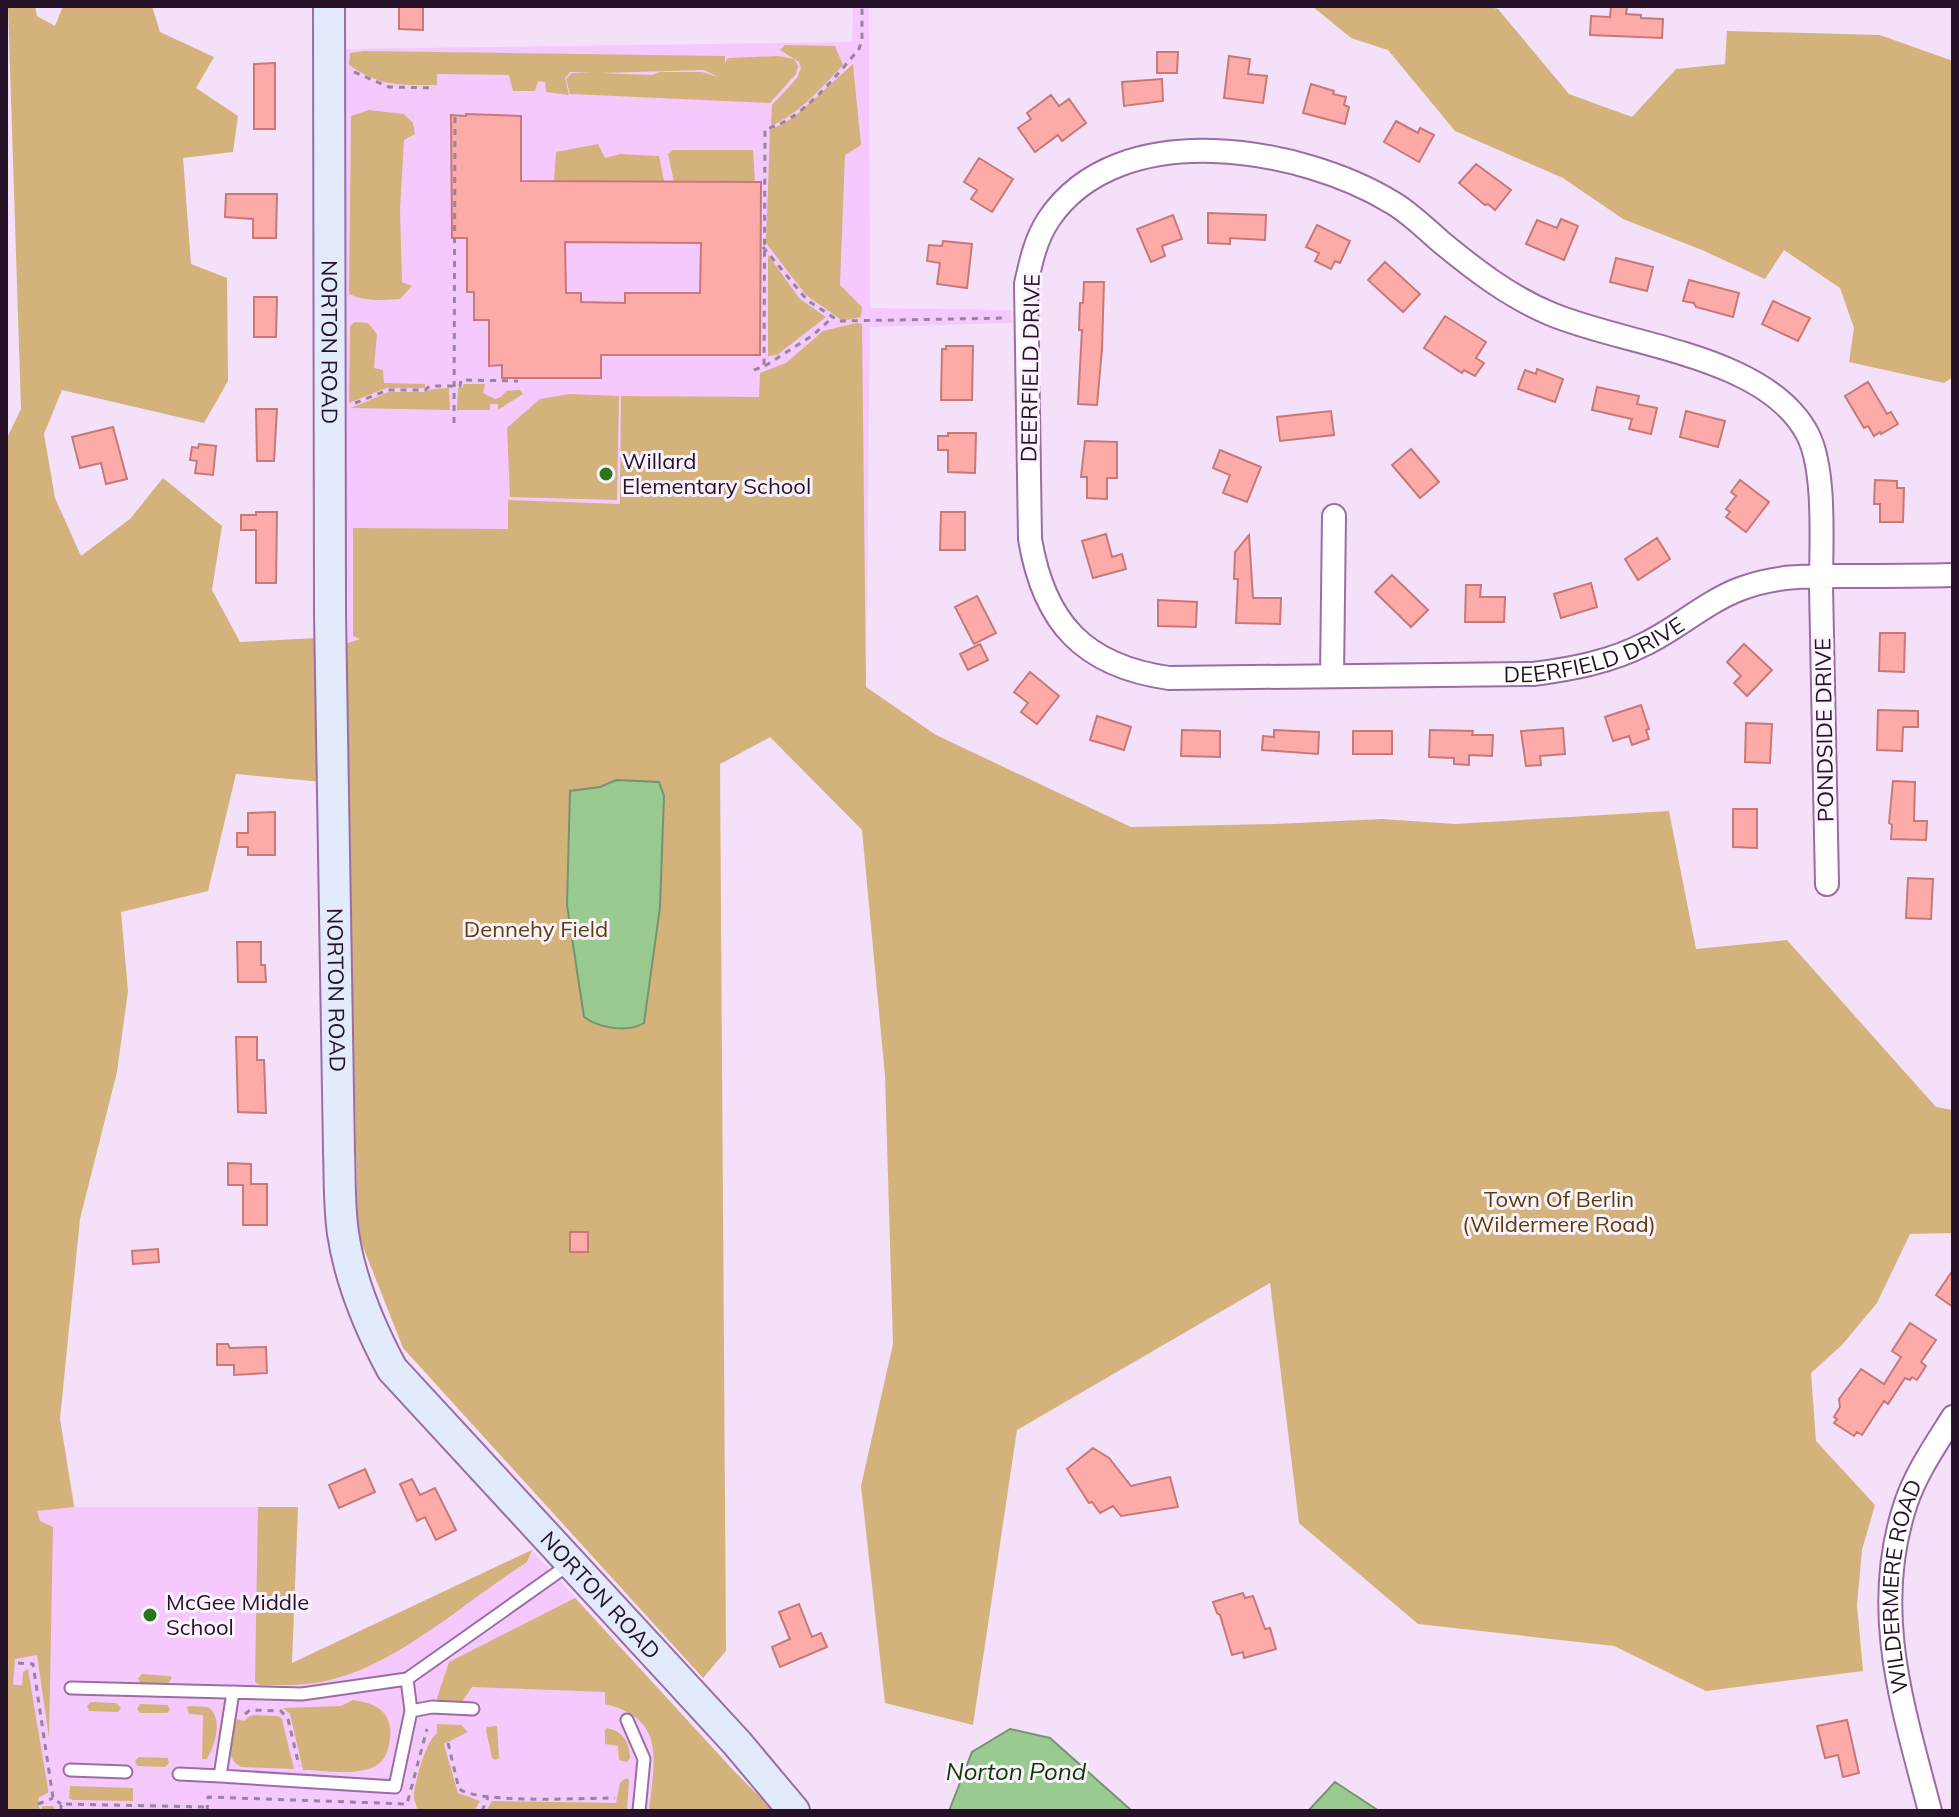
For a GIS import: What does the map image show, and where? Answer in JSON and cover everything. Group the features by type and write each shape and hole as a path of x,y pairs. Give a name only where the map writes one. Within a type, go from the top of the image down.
{"main road":[{"name":"NORTON ROAD","path":"329,6 332,660 339,1151 342,1230 349,1267 372,1331 392,1369 737,1743 794,1811"}],"street":[{"name":"DEERFIELD DRIVE","path":"1821,576 1819,478 1809,437 1789,407 1761,385 1718,366 1551,314 1510,293 1469,265 1395,204 1348,180 1305,165 1220,152 1130,159 1097,175 1070,194 1049,219 1034,250 1026,284 1030,539 1039,582 1047,602 1065,627 1088,649 1111,664 1137,673 1169,678 1533,674 1610,659 1646,644 1741,588 1768,580 1821,576 1953,575"},
{"path":"1332,676 1334,516"},
{"name":"PONDSIDE DRIVE","path":"1821,576 1827,884"},
{"name":"WILDERMERE ROAD","path":"1930,1811 1897,1679 1890,1626 1889,1586 1894,1546 1907,1501 1927,1459 1953,1417"}],"lane":[{"path":"71,1688 302,1694 407,1679 572,1563"},
{"path":"179,1774 395,1787 411,1711 407,1679"},
{"path":"220,1776 233,1692"},
{"path":"411,1711 432,1707 473,1709"},
{"path":"627,1720 644,1759 639,1811"},
{"path":"70,1770 126,1772"}],"path":[{"path":"764,366 765,129 774,127 805,105 859,49 862,6"},
{"path":"348,68 389,87 435,88"},
{"path":"454,423 455,111"},
{"path":"763,247 807,300 845,322 1007,318"},
{"path":"754,370 783,356 833,317"},
{"path":"348,405 388,390 460,386 461,380 518,381"},
{"path":"18,1663 33,1664 53,1798 61,1804 207,1807"},
{"path":"240,1720 250,1710 281,1711 288,1719 303,1781"},
{"path":"448,1743 459,1789 466,1794 488,1797 615,1798"},
{"path":"482,1811 488,1797"},
{"path":"38,1804 53,1798"},
{"path":"61,1804 61,1811"},
{"path":"407,1804 407,1811"}],"shaded area":[{"name":"Willard Elementary School","path":"853,6 869,6 870,308 1011,310 1012,323 870,327 866,687 720,764 422,621 345,644 343,49 852,42"},
{"name":"McGee Middle School","path":"60,1419 75,1507 298,1507 292,1663 532,1550 734,1771 723,1811 6,1811 6,1422"}],"green space":[{"path":"8,6 35,6 37,16 55,26 63,6 152,6 160,32 214,57 196,88 238,116 233,152 183,158 191,264 227,278 228,381 204,423 62,390 44,434 55,498 81,556 130,519 163,478 222,526 212,590 240,642 317,638 323,782 236,774 208,891 121,912 128,991 117,1072 80,1219 60,1419 74,1507 37,1511 40,1521 53,1527 49,1738 37,1655 15,1659 13,1685 22,1685 23,1672 28,1669 48,1789 48,1793 39,1797 38,1804 40,1810 43,1806 53,1806 56,1811 6,1811 6,440 21,409"},
{"path":"1312,6 1486,6 1498,9 1569,94 1632,117 1676,69 1725,64 1727,31 1880,35 1953,61 1953,377 1944,383 1849,362 1854,328 1840,288 1784,250 1765,279 1623,219 1563,178 1455,131 1388,50 1351,38"},
{"path":"785,45 835,46 843,65 801,107 771,126 772,105 797,78 801,68 799,62 780,50"},
{"path":"350,53 725,56 725,63 728,58 778,56 794,59 798,66 796,74 770,103 570,94 566,79 572,73 591,72 570,72 565,78 569,95 546,92 545,82 538,81 535,91 513,91 509,75 437,74 437,85 401,84 381,81 360,72 349,65","holes":["704,70 718,77 702,72 660,72 652,75 599,73"]},
{"path":"853,64 861,145 845,155 840,285 862,307 861,317 843,321 806,295 766,243 770,130 793,118"},
{"path":"369,110 404,114 413,123 415,134 404,140 400,210 402,282 412,286 400,299 368,299 349,294 351,116"},
{"path":"598,144 605,158 620,154 659,156 664,181 554,181 556,152"},
{"path":"673,150 753,150 755,182 674,182 668,154"},
{"path":"768,255 800,299 826,317 777,355 768,356"},
{"path":"355,322 368,323 377,334 374,368 383,370 384,383 425,384 425,388 386,388 349,403 350,326"},
{"name":"Town Of Berlin (Wildermere Road)","path":"862,324 866,687 936,735 1131,827 1382,819 1455,824 1669,811 1696,949 1787,940 1936,1107 1953,1110 1953,1233 1910,1234 1877,1303 1842,1345 1811,1373 1816,1441 1875,1505 1862,1550 1857,1605 1863,1671 1706,1691 1614,1646 1418,1624 1299,1523 1270,1283 1017,1430 973,1725 885,1703 861,1486 893,1344 885,1076 862,830 770,737 720,764 726,1651 703,1678 403,1348 358,1234 345,644 360,639 353,636 353,528 508,529 508,500 620,504 621,396 759,397 760,373 786,363 823,331"},
{"path":"463,384 485,384 483,393 495,399 506,391 520,390 523,394 498,410 498,404 490,404 490,410 457,410 458,388"},
{"path":"449,388 450,410 351,408 389,392"},
{"path":"569,394 619,396 617,500 510,497 507,428 540,399"},
{"path":"258,1507 298,1507 292,1663 532,1550 527,1562 428,1632 376,1663 321,1682 260,1685 255,1682"},
{"path":"575,1598 774,1811 649,1811 654,1759 652,1744 639,1720 605,1704 605,1692 472,1687 462,1702 439,1703 437,1698 449,1662"},
{"path":"142,1674 172,1677 168,1684 140,1683 138,1678"},
{"path":"353,1700 371,1704 388,1719 390,1735 383,1759 377,1765 360,1771 303,1770 290,1714 283,1708 341,1706"},
{"path":"91,1702 116,1703 121,1708 118,1712 89,1711 87,1706"},
{"path":"140,1704 168,1705 170,1710 167,1713 140,1713 137,1709"},
{"path":"187,1707 208,1707 216,1718 215,1739 207,1759 202,1759 203,1715 189,1714"},
{"path":"254,1715 278,1716 282,1719 294,1769 241,1767 235,1763 230,1746 237,1719 244,1721"},
{"path":"437,1724 461,1725 468,1732 444,1744 458,1793 480,1801 474,1811 417,1811 414,1796 417,1779 425,1752 437,1733"},
{"path":"497,1726 499,1758 495,1760 486,1730 487,1727"},
{"path":"607,1728 617,1732 627,1743 630,1758 627,1762 619,1760 618,1746 605,1744"},
{"path":"139,1757 168,1758 169,1763 165,1767 137,1766 135,1761"},
{"path":"626,1778 629,1780 627,1811 486,1811 492,1801 616,1803 620,1783"},
{"path":"70,1786 133,1788 133,1801 73,1800 69,1798"}],"water":[{"path":"616,780 659,782 664,796 660,907 644,1023 630,1028 605,1026 584,1017 567,905 570,791 600,787"},
{"name":"Norton Pond","path":"1010,1729 1050,1738 1132,1811 949,1811 972,1752"},
{"path":"1335,1782 1379,1811 1308,1811"}],"building":[{"path":"399,6 423,6 423,30 399,29"},
{"path":"1611,7 1627,7 1626,14 1641,15 1641,18 1663,19 1662,38 1590,35 1591,16 1610,17"},
{"path":"1157,52 1178,52 1177,73 1157,73"},
{"path":"1229,56 1250,59 1248,74 1267,76 1263,103 1224,98"},
{"path":"275,63 275,129 254,129 254,64"},
{"path":"1162,79 1163,101 1124,106 1122,82"},
{"path":"1311,84 1346,97 1344,105 1349,107 1345,124 1303,113"},
{"path":"1051,95 1059,106 1069,99 1086,123 1062,141 1058,135 1035,152 1018,128 1031,119 1027,113"},
{"path":"451,115 521,116 521,181 761,182 760,355 601,355 601,378 502,378 502,365 489,366 489,320 474,320 474,292 467,292 467,238 452,238","holes":["565,242 701,243 700,293 625,293 625,303 581,302 581,293 566,293"]},
{"path":"1396,121 1418,133 1420,128 1434,135 1419,162 1384,142"},
{"path":"979,158 1013,179 992,212 971,199 977,190 964,182"},
{"path":"1476,164 1511,190 1495,210 1459,183"},
{"path":"226,194 277,194 276,238 253,238 253,219 225,217"},
{"path":"1208,213 1266,215 1265,240 1230,238 1230,244 1208,243"},
{"path":"1173,215 1182,239 1162,246 1165,256 1151,262 1137,229"},
{"path":"1561,219 1578,226 1564,260 1526,244 1537,220 1557,228"},
{"path":"1317,225 1350,241 1340,263 1335,261 1331,269 1315,261 1319,253 1306,247"},
{"path":"943,241 972,244 967,288 937,284 940,263 927,261 929,245 942,246"},
{"path":"1616,258 1653,267 1647,291 1610,282"},
{"path":"1385,262 1420,294 1403,312 1368,280"},
{"path":"1689,280 1739,293 1733,317 1683,301"},
{"path":"1084,282 1104,282 1097,405 1078,404 1082,330 1079,330 1080,303 1083,303"},
{"path":"254,297 277,297 276,337 254,337"},
{"path":"1773,301 1810,318 1798,341 1762,324"},
{"path":"1445,316 1486,342 1476,358 1484,363 1475,376 1464,370 1462,373 1424,348"},
{"path":"946,346 973,346 972,400 941,400 942,349"},
{"path":"1537,369 1563,379 1555,402 1518,389 1525,370 1536,374"},
{"path":"1868,382 1887,414 1891,412 1898,424 1874,436 1868,426 1864,428 1845,396"},
{"path":"1597,387 1639,396 1637,404 1657,408 1651,434 1629,429 1632,419 1592,410"},
{"path":"256,409 277,409 274,461 257,461"},
{"path":"1331,411 1334,435 1280,441 1277,417"},
{"path":"1686,411 1725,421 1718,447 1680,437"},
{"path":"113,427 127,479 106,484 101,463 80,468 72,437"},
{"path":"948,433 976,433 975,473 948,472 948,450 938,450 938,436 948,436"},
{"path":"1085,441 1117,442 1117,478 1107,478 1107,499 1087,498 1087,477 1081,477"},
{"path":"199,444 216,446 213,475 195,473 197,461 190,460 192,447 198,448"},
{"path":"1411,449 1439,482 1420,498 1392,465"},
{"path":"1220,450 1261,467 1247,502 1223,493 1230,475 1213,468"},
{"path":"1740,480 1769,502 1746,532 1726,517 1730,512 1726,509 1736,496 1731,492"},
{"path":"1875,480 1897,481 1897,488 1904,488 1903,522 1880,522 1880,504 1874,504"},
{"path":"256,512 277,512 276,583 256,583 256,530 241,530 241,515 256,515"},
{"path":"941,512 965,512 965,550 940,550"},
{"path":"1106,534 1112,557 1122,554 1126,569 1093,578 1082,541"},
{"path":"1249,535 1253,598 1281,598 1280,624 1236,623 1238,579 1234,579 1235,552"},
{"path":"1657,538 1670,559 1638,580 1625,559"},
{"path":"1392,575 1428,610 1411,627 1375,592"},
{"path":"1591,583 1597,607 1561,618 1554,594"},
{"path":"1466,585 1481,585 1480,597 1505,597 1504,622 1465,622"},
{"path":"977,596 996,633 974,644 955,607"},
{"path":"1158,600 1197,602 1196,627 1158,626"},
{"path":"1880,633 1905,633 1904,672 1879,671"},
{"path":"980,644 988,660 968,670 960,654"},
{"path":"1744,644 1772,670 1747,696 1734,683 1741,676 1727,662"},
{"path":"1030,672 1059,696 1037,724 1021,712 1028,703 1014,692"},
{"path":"1641,705 1649,739 1632,745 1629,736 1613,741 1605,717"},
{"path":"1878,710 1918,711 1918,727 1903,727 1902,751 1877,750"},
{"path":"1097,716 1131,727 1124,750 1090,740"},
{"path":"1746,723 1772,724 1770,763 1745,762"},
{"path":"1563,728 1565,754 1540,756 1541,765 1526,766 1521,731"},
{"path":"1182,730 1220,731 1220,757 1181,756"},
{"path":"1274,730 1319,732 1318,754 1262,750 1263,736 1274,737"},
{"path":"1430,730 1473,731 1472,735 1493,735 1492,756 1469,755 1469,765 1454,764 1454,758 1429,757"},
{"path":"1353,731 1392,731 1392,754 1353,754"},
{"path":"1893,781 1915,782 1914,821 1927,821 1926,840 1891,839 1892,825 1889,823"},
{"path":"1733,809 1757,809 1757,848 1733,847"},
{"path":"275,812 275,855 248,855 248,847 237,847 237,833 248,833 248,813"},
{"path":"1908,878 1933,879 1931,919 1906,918"},
{"path":"237,942 261,942 261,965 265,965 266,982 238,982"},
{"path":"236,1037 257,1037 257,1060 264,1060 266,1113 238,1112"},
{"path":"228,1163 251,1164 251,1184 267,1184 267,1225 243,1225 243,1185 228,1185"},
{"path":"570,1232 588,1232 588,1252 570,1252"},
{"path":"158,1249 159,1262 133,1264 132,1251"},
{"path":"1953,1270 1953,1307 1936,1295"},
{"path":"1910,1323 1936,1340 1921,1362 1926,1366 1917,1380 1905,1378 1888,1404 1884,1401 1862,1435 1857,1432 1854,1436 1834,1423 1840,1407 1839,1399 1861,1369 1884,1384 1901,1357 1892,1351"},
{"path":"217,1344 228,1344 230,1348 266,1347 267,1373 234,1375 234,1365 217,1365"},
{"path":"1093,1448 1109,1458 1131,1486 1170,1477 1178,1507 1121,1516 1113,1506 1100,1513 1092,1502 1089,1503 1067,1469"},
{"path":"365,1469 375,1492 339,1508 329,1485"},
{"path":"412,1479 420,1495 435,1488 456,1530 436,1540 425,1517 417,1521 400,1484"},
{"path":"1243,1593 1245,1598 1253,1596 1265,1629 1270,1628 1276,1649 1244,1658 1243,1652 1232,1655 1213,1602"},
{"path":"799,1604 812,1637 821,1633 827,1647 780,1667 772,1647 790,1639 779,1612"},
{"path":"1847,1720 1859,1773 1843,1777 1838,1755 1825,1758 1817,1726"}],"place":[{"name":"Willard Elementary School","path":"606,474"},
{"name":"McGee Middle School","path":"150,1615"}],"park label":[{"name":"Dennehy Field","path":"536,929"}]}
